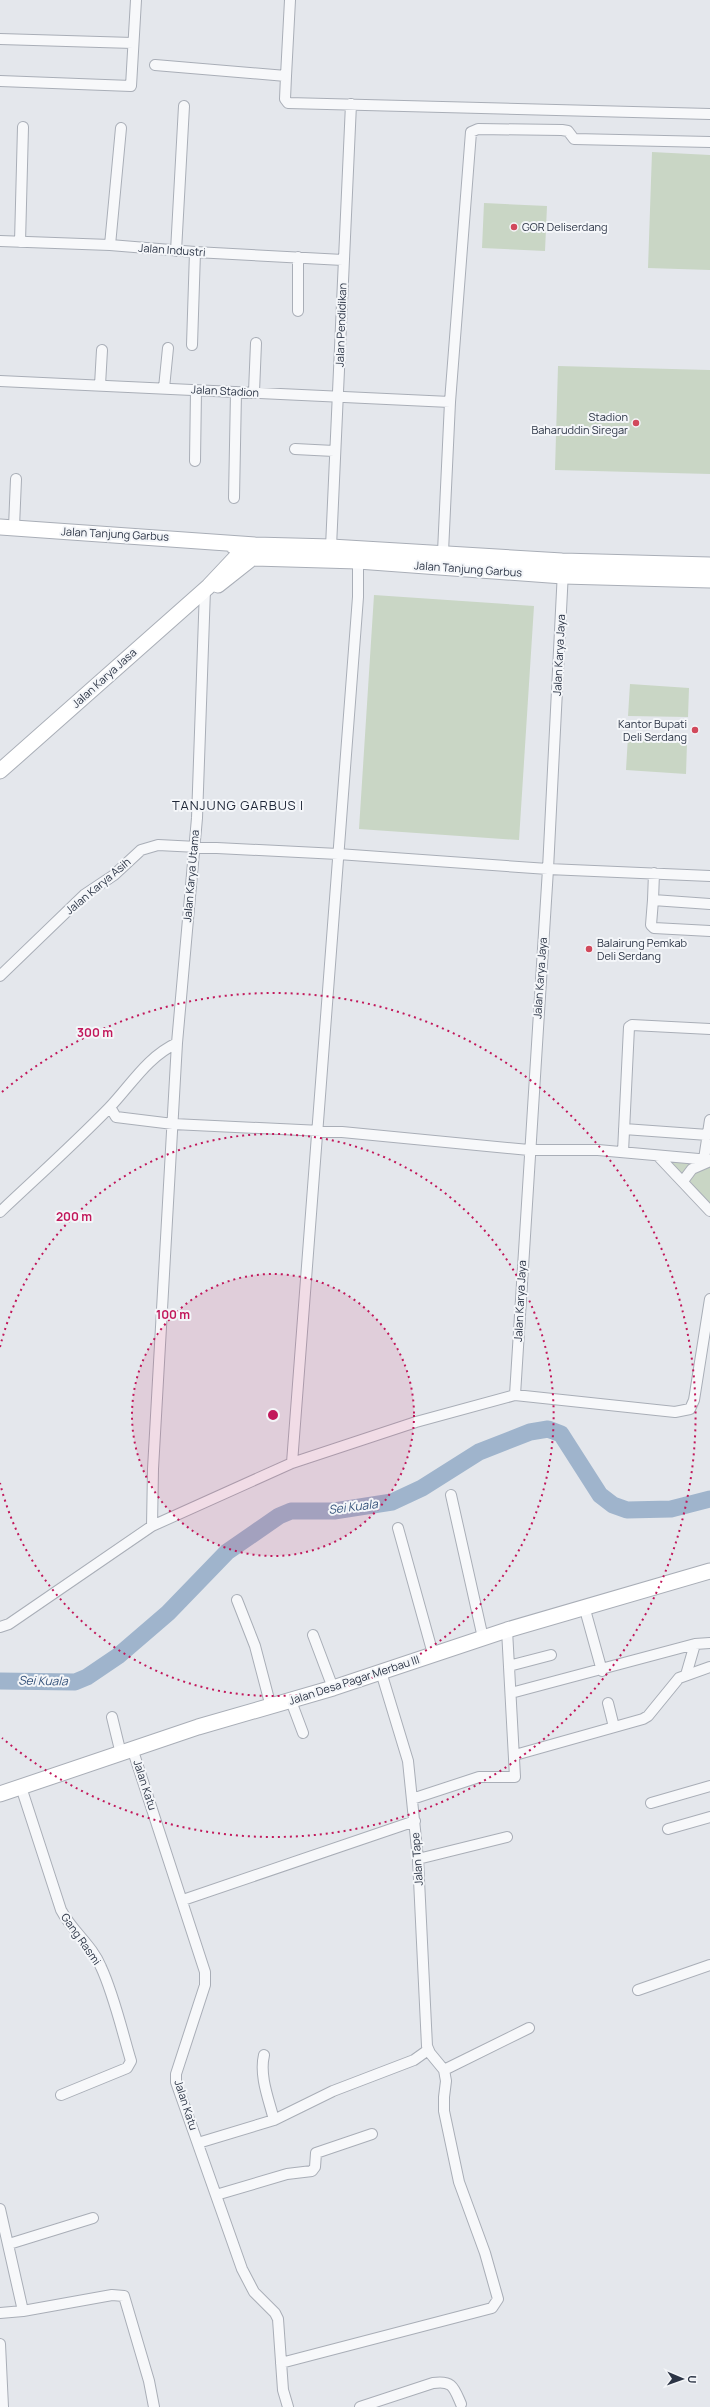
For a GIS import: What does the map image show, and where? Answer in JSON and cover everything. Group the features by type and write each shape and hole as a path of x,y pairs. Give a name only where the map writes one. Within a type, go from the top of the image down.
{"street":[{"path":"0,81 131,86 136,0"},
{"path":"290,0 285,99 288,103 351,111 710,114"},
{"path":"0,39 134,43"},
{"path":"155,65 286,76"},
{"path":"176,251 184,106"},
{"name":"Jalan Pendidikan","path":"331,547 334,451 339,397 343,260 351,111"},
{"path":"20,242 23,127"},
{"path":"110,245 121,128"},
{"path":"443,552 450,402 470,136 474,130 562,130 568,131 574,139 710,142"},
{"name":"Jalan Industri","path":"0,242 110,245 176,251 343,260"},
{"path":"192,344 195,252"},
{"path":"298,257 298,311"},
{"path":"254,392 256,343"},
{"path":"164,388 168,348"},
{"path":"100,385 102,350"},
{"name":"Jalan Stadion","path":"0,380 450,402"},
{"path":"195,461 196,390"},
{"path":"234,498 236,392"},
{"path":"295,449 334,451"},
{"path":"7,527 16,479"},
{"name":"Jalan Tanjung Garbus","path":"7,527 187,539 244,550 358,555 563,568 710,580"},
{"name":"Jalan Tanjung Garbus","path":"244,550 331,547 358,555 443,552 563,568 710,565"},
{"name":"Jalan Karya Jasa","path":"0,771 207,587 244,550"},
{"path":"292,1463 358,597 358,555"},
{"name":"Jalan Karya Jaya","path":"515,1395 529,1150 548,869 563,568"},
{"name":"Jalan Karya Utama","path":"152,1526 154,1445 177,1043 194,848 207,587"},
{"name":"Jalan Karya Asih","path":"0,976 84,895 114,875 141,850 158,845 338,854 548,869 710,876"},
{"path":"654,874 652,927 710,931"},
{"path":"653,900 710,904"},
{"path":"623,1152 629,1027 632,1025 710,1029"},
{"path":"0,1212 110,1107 134,1078 162,1050 177,1043"},
{"path":"110,1107 116,1117 173,1124 318,1130 529,1150 623,1152 659,1157 708,1160"},
{"path":"708,1160 708,1135 710,1120"},
{"path":"624,1129 708,1135"},
{"path":"659,1157 710,1211"},
{"path":"683,1181 692,1169 708,1160"},
{"path":"0,1627 10,1624 152,1526 292,1463 424,1420 515,1395 675,1412 690,1409 694,1400 710,1299"},
{"path":"451,1495 483,1638"},
{"path":"398,1528 433,1654"},
{"name":"Jalan Desa Pagar Merbau III","path":"0,1794 198,1727 333,1688 433,1654 584,1606 710,1571"},
{"path":"237,1600 256,1646 271,1707"},
{"path":"584,1606 602,1671"},
{"path":"412,1799 479,1777 514,1778 516,1775 507,1630"},
{"path":"312,1635 333,1688"},
{"path":"511,1693 602,1671 702,1644"},
{"path":"686,1675 702,1644"},
{"path":"509,1666 550,1655"},
{"path":"515,1755 648,1716 677,1681 686,1675 710,1667"},
{"name":"Jalan Tape","path":"381,1672 408,1761 418,1859 431,2054"},
{"path":"291,1701 303,1733"},
{"path":"608,1703 614,1727"},
{"name":"Jalan Katu","path":"112,1716 183,1900 203,1962 205,1978 176,2074 176,2082 244,2273 254,2292 269,2306 278,2319 283,2390 288,2407"},
{"path":"652,1803 710,1786"},
{"name":"Gang Rasmi","path":"21,1787 61,1910 68,1923 90,1948 101,1967 131,2061 127,2068 61,2096"},
{"path":"668,1829 710,1817"},
{"path":"183,1900 415,1821"},
{"path":"418,1859 507,1837"},
{"path":"638,1990 710,1965"},
{"path":"444,2070 529,2028"},
{"path":"198,2143 274,2120 333,2091 419,2057 431,2054 444,2070 446,2081 443,2104 449,2136 459,2182 485,2253 498,2295 495,2305 492,2308 281,2363"},
{"path":"264,2055 262,2064 265,2087 274,2120"},
{"path":"216,2195 287,2174 312,2171 315,2167 316,2153 372,2134"},
{"path":"0,2209 23,2311"},
{"path":"9,2244 93,2218"},
{"path":"0,2313 23,2311 116,2294 124,2296 149,2381 154,2407"},
{"path":"0,2344 3,2407"},
{"path":"360,2407 433,2383 444,2382 454,2387 462,2404"}],"green space":[{"path":"652,152 710,155 710,270 648,268"},
{"name":"GOR Deliserdang","path":"484,203 547,206 545,251 482,248"},
{"path":"558,366 710,370 710,474 555,470"},
{"path":"374,595 534,606 519,840 359,829"},
{"path":"630,684 689,688 688,717 628,716"},
{"path":"628,736 687,743 686,774 626,770"},
{"path":"661,1156 710,1157 710,1208"}],"waterway":[{"name":"Sei Kuala","path":"0,1681 75,1682 87,1677 118,1656 168,1613 227,1552 279,1516 291,1511 334,1511 392,1502 422,1488 479,1452 530,1432 548,1429 561,1434 600,1495 613,1505 627,1510 671,1509 710,1499"}],"place":[{"name":"GOR Deliserdang","path":"514,227"},
{"name":"Stadion Baharuddin Siregar","path":"636,423"},
{"name":"Kantor Bupati Deli Serdang","path":"695,730"},
{"name":"Balairung Pemkab Deli Serdang","path":"589,949"}],"district":[{"name":"TANJUNG GARBUS I","path":"238,805"}]}
